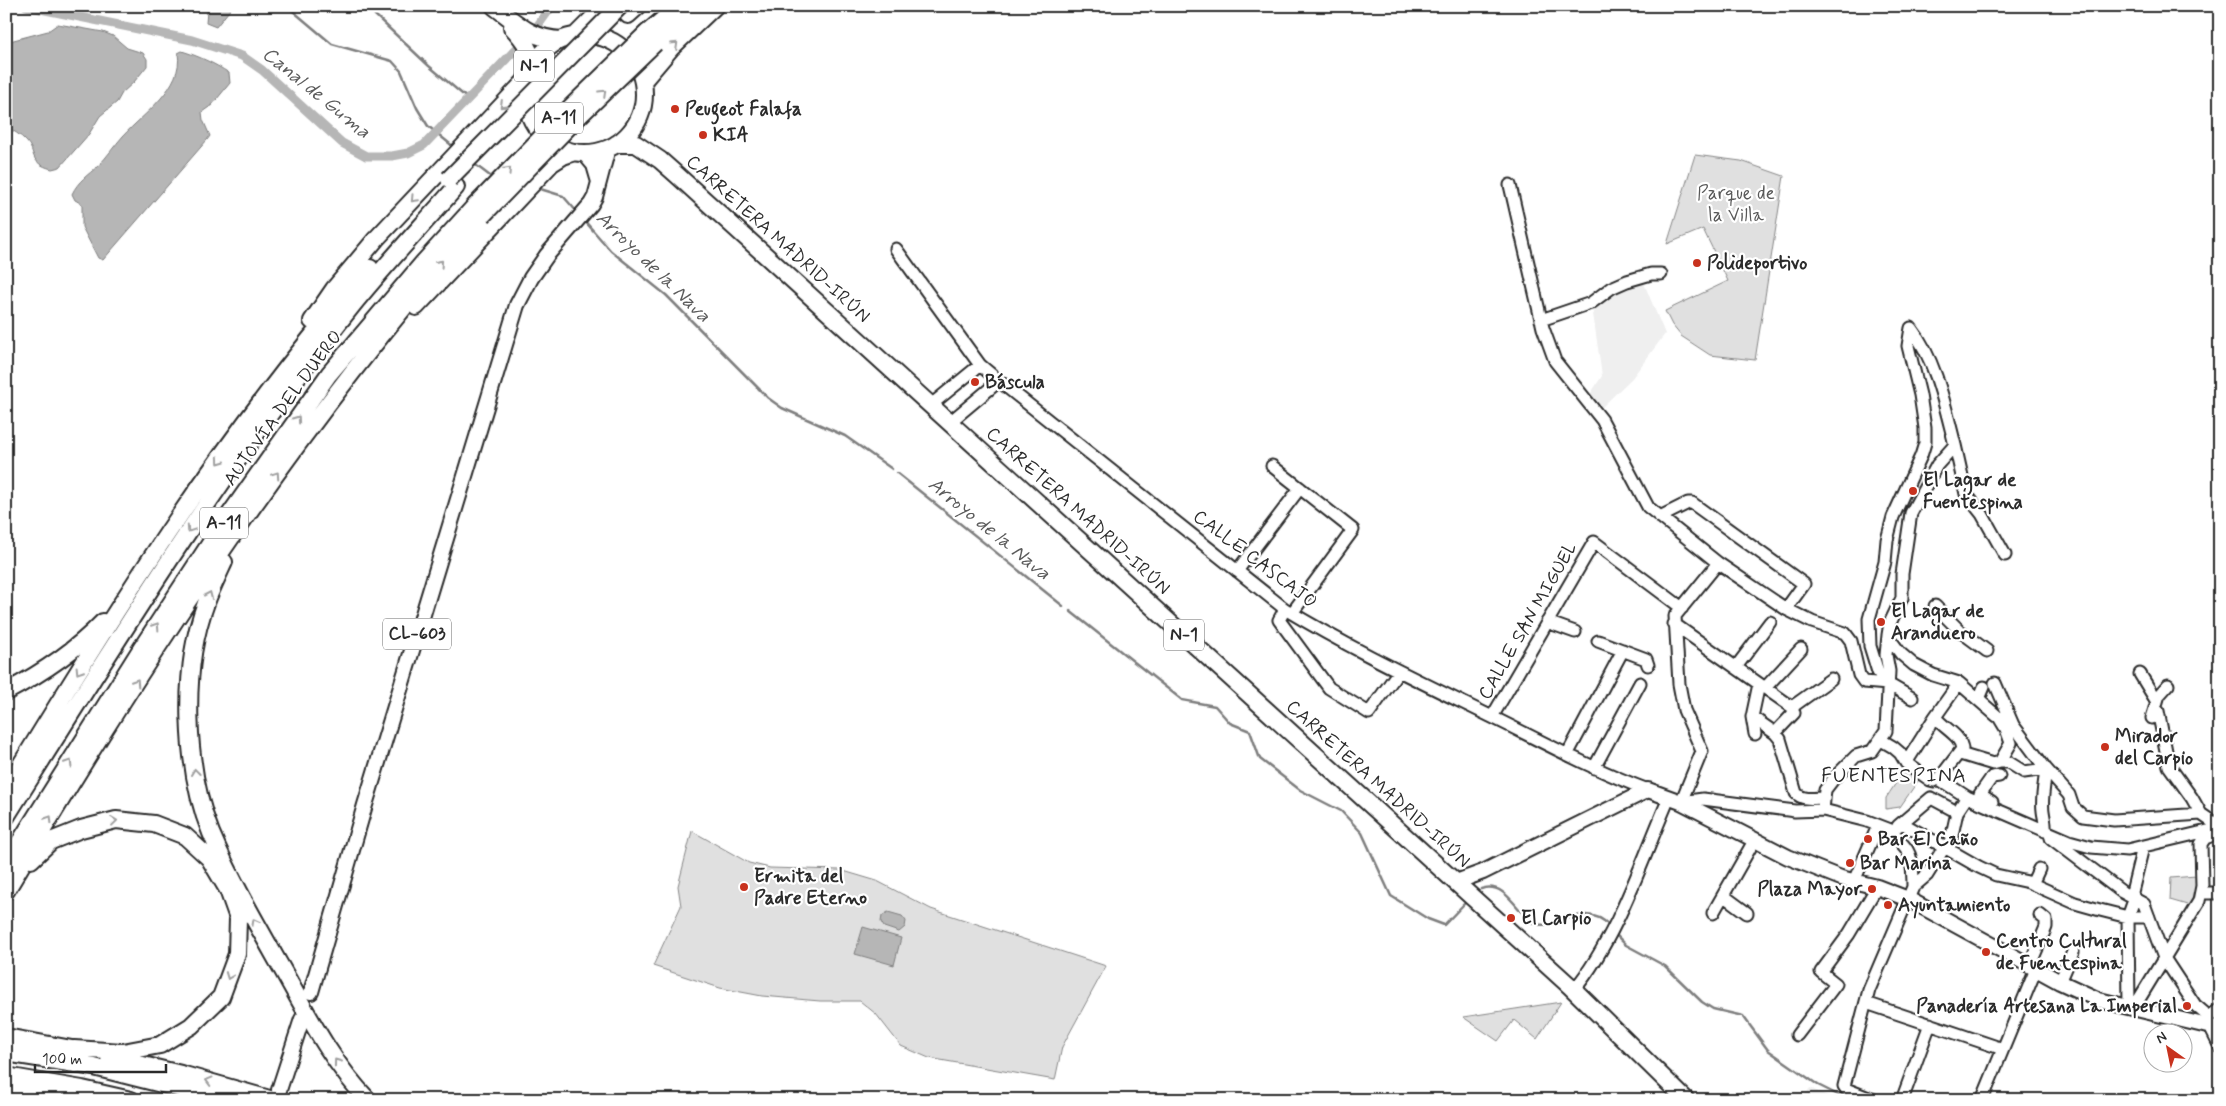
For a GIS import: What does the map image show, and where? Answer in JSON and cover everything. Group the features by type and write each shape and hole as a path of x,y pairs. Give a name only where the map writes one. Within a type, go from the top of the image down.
{"highway":[{"name":"N-1","path":"493,6 534,36 546,39 593,35 610,40 625,50 636,64 643,81"},
{"name":"N-1","path":"493,6 526,43 531,54 531,72 526,98 531,116 541,133 556,145 579,152 612,146"},
{"path":"568,38 605,6"},
{"name":"AUTOVÍA DEL DUERO","path":"6,864 146,640 221,527 329,374 423,262 479,210 570,108 651,38 678,6"},
{"path":"651,38 699,6"},
{"path":"612,146 628,134 637,122 644,95 643,81 664,55 715,6"},
{"name":"AUTOVÍA DEL DUERO","path":"6,817 132,616 239,458 451,176 629,9"},
{"name":"N-1","path":"531,72 550,46 568,38"},
{"path":"6,789 124,600 224,454 290,364 338,304 451,176 477,131 531,72"},
{"name":"CARRETERA MADRID-IRÚN","path":"637,122 643,136 660,160"},
{"name":"CARRETERA MADRID-IRÚN","path":"612,146 636,144 660,160 1574,990 1686,1100"},
{"path":"320,412 383,340 506,210 552,164 579,152"},
{"path":"6,892 136,682 258,499 320,412 434,270 479,210"},
{"path":"258,499 230,548 205,604 192,661 189,721 197,788 210,831 230,876 332,1054 368,1100"},
{"path":"6,692 34,677 66,654 93,632 124,600"},
{"path":"6,892 28,862 51,841 81,829 116,820 154,824 185,836 209,858 228,890 238,918 237,954 221,997 191,1026 160,1045 124,1052 74,1049"},
{"path":"6,1037 74,1049 276,1095"},
{"path":"6,1053 94,1067 225,1100"},
{"path":"6,1076 82,1089 131,1100"},
{"path":"6,1092 57,1100"},
{"path":"6,1098 11,1100"}],"main road":[{"name":"CL-603","path":"311,992 517,305 531,278 547,255 592,204 612,146"},
{"path":"579,152 594,165 600,182"},
{"path":"1456,882 1483,872 1648,790"},
{"name":"CALLE CASCAJO","path":"1648,790 1675,800 1754,841 1848,880"},
{"path":"1848,880 1911,893 2033,967 2099,1000 2131,1009 2213,1024"},
{"path":"276,1095 302,1019"}],"street":[{"path":"1510,185 1541,320 1555,361 1602,420 1648,507 1718,563 1786,609 1812,622 1845,633 1851,642 1856,666 1864,682 1888,684"},
{"name":"CALLE CASCAJO","path":"896,249 980,365 1288,611 1399,671 1567,755 1648,790"},
{"path":"1541,320 1591,302 1610,288 1627,281 1650,274 1660,274"},
{"path":"1912,698 1888,684 1878,672 1870,646 1869,619 1885,562 1887,540 1893,517 1925,443 1925,428 1920,395 1908,346 1911,328 1922,342 1945,406 1966,494 1982,514 2005,555"},
{"path":"931,405 980,365"},
{"path":"950,422 999,381"},
{"path":"1822,810 1823,798 1835,777 1860,753 1872,751 1886,731 1888,718 1888,640 1890,623 1902,598 1902,574 1911,513 1937,464 1955,445"},
{"path":"1272,466 1353,530 1279,620 1329,688 1369,713 1399,671"},
{"path":"1237,571 1300,488"},
{"path":"1660,517 1692,503 1804,584 1786,609"},
{"path":"1677,530 1682,506"},
{"name":"CALLE SAN MIGUEL","path":"1492,717 1594,542 1682,608"},
{"path":"1574,990 1590,970 1611,933 1675,800 1702,751 1684,710 1674,624 1675,616 1718,563"},
{"path":"1935,606 1960,631 1987,651"},
{"path":"1547,622 1576,632"},
{"path":"1736,667 1770,622"},
{"path":"1674,624 1792,707 1794,713 1775,733"},
{"path":"1888,640 1914,664 1933,674 1959,683 1997,716 2013,725"},
{"path":"1598,641 1646,659 1648,665"},
{"path":"1755,734 1752,717 1762,686 1801,649"},
{"path":"1567,755 1623,650"},
{"path":"2140,674 2156,710 2169,766 2201,814 2220,828"},
{"path":"1792,707 1831,679"},
{"path":"1594,768 1640,683"},
{"path":"1909,758 1934,717 1959,683"},
{"path":"1979,699 1990,685 2013,725 2046,769 2069,795 2077,813 2083,816 2114,820 2201,814"},
{"path":"2156,710 2168,685"},
{"path":"1997,716 2009,735 2011,743 2000,762"},
{"path":"1752,717 1775,733 1780,740 1796,793 1805,798 1823,798"},
{"path":"1881,740 1909,758 1930,780 1939,779 1962,749 1960,739 1941,726 1934,717"},
{"path":"2008,750 2019,768"},
{"path":"1960,754 1993,764 2008,762 2024,772 2046,769"},
{"path":"2045,831 2046,821 2043,803 2046,769"},
{"path":"1999,776 1992,777 1980,794 1995,804 1999,810"},
{"path":"1939,779 1967,797 2045,831 2091,847 2127,850 2220,828"},
{"path":"1874,1100 1846,1089 1844,1086 1869,990 1911,893 1947,848 1957,812 1967,797"},
{"path":"1897,827 1931,798 1957,812"},
{"path":"1675,800 1703,799 1795,811 1822,810 1878,826 1897,827 1947,848 1996,875 2032,884 2075,903 2128,917 2149,917"},
{"path":"1848,880 1878,826"},
{"path":"1897,827 1898,842 1906,848 1912,870 1911,893"},
{"path":"2131,1009 2195,911 2202,892 2201,844 2205,838 2217,833 2220,828"},
{"path":"2045,831 2084,865 2134,900 2144,904 2164,958 2195,1005 2213,1024 2220,1047"},
{"path":"1713,913 1754,841"},
{"path":"2131,1009 2128,917 2134,900 2132,892 2143,847"},
{"path":"2032,884 2039,869"},
{"path":"1797,1035 1836,984 1821,972 1860,917 1877,887"},
{"path":"2202,892 2220,893"},
{"path":"1724,896 1747,913"},
{"path":"1982,1100 2003,1049 2046,927 2046,920 2040,915"},
{"path":"2060,982 2073,952"},
{"path":"1872,1005 2003,1049"},
{"path":"2213,1024 2220,1009"},
{"path":"1902,1100 1930,1024"}],"shaded area":[{"path":"205,6 233,6 216,27 206,23 207,11"},
{"path":"58,24 103,32 113,36 127,48 143,53 147,59 147,66 122,93 117,102 100,116 89,134 60,167 52,169 39,164 26,141 6,126 6,42 48,31"},
{"path":"182,51 206,60 229,73 230,83 212,105 202,112 203,120 210,136 103,260 98,258 82,227 82,204 75,200 72,194 80,182 101,163 123,136 151,109 169,88 175,77 178,53"},
{"path":"1643,281 1665,334 1632,378 1602,407 1589,396 1602,376 1592,307 1611,292"},
{"path":"888,912 902,916 906,921 905,927 899,932 884,927 881,922 882,916"},
{"path":"863,927 901,938 894,965 855,954"},
{"path":"1810,1088 1837,1100 1802,1100"}],"green space":[{"name":"Parque de la Villa","path":"1695,155 1741,161 1784,176 1755,360 1710,355 1681,336 1672,325 1665,311 1728,281 1703,229 1667,244"},
{"path":"1906,768 1920,778 1900,807 1886,809 1886,798"},
{"path":"692,831 749,863 770,868 840,870 877,881 931,909 1106,966 1062,1047 1055,1080 929,1058 901,1046 876,1014 860,1001 820,1001 762,996 720,988 653,966 681,906 678,886"},
{"path":"2196,876 2198,878 2194,907 2170,900 2171,878"},
{"path":"1561,1002 1537,1039 1514,1020 1498,1041 1463,1017"}],"waterway":[{"name":"Canal de Guma","path":"26,6 192,40 242,56 262,70 342,143 366,156 392,156 408,153 424,145 516,49"},
{"name":"Arroyo de la Nava","path":"287,6 332,44 392,61 401,71 417,108 428,126 455,148"},
{"path":"368,6 375,15 429,66 468,99"},
{"name":"Canal de Guma","path":"536,28 552,6"},
{"name":"Arroyo de la Nava","path":"473,163 494,179"},
{"name":"Arroyo de la Nava","path":"537,188 563,196 578,213"},
{"name":"Arroyo de la Nava","path":"583,219 611,251 666,295 768,398 782,408 845,436 892,469"},
{"name":"Arroyo de la Nava","path":"897,473 1063,606"},
{"name":"Arroyo de la Nava","path":"1070,611 1182,700 1215,706 1230,723 1250,731 1260,759 1300,790 1341,811 1362,833 1391,896 1428,919 1444,925 1464,904"},
{"name":"Arroyo de la Nava","path":"1481,889 1498,889 1511,899 1527,919 1533,923 1549,924 1579,915 1590,915 1600,918 1610,926"},
{"name":"Arroyo de la Nava","path":"1616,935 1626,945 1665,966 1702,1002 1713,1009 1743,1016 1768,1050 1818,1085 1848,1100"}],"place":[{"name":"Peugeot Falafa","path":"675,109"},
{"name":"KIA","path":"703,135"},
{"name":"Polideportivo","path":"1697,263"},
{"name":"Báscula","path":"975,382"},
{"name":"El Lagar de Fuentespina","path":"1913,491"},
{"name":"El Lagar de Aranduero","path":"1881,622"},
{"name":"Mirador del Carpio","path":"2105,747"},
{"name":"Bar El Caño","path":"1868,839"},
{"name":"Bar Marina","path":"1850,863"},
{"name":"Ermita del Padre Eterno","path":"744,887"},
{"name":"Plaza Mayor","path":"1872,889"},
{"name":"Ayuntamiento","path":"1888,905"},
{"name":"El Carpio","path":"1511,918"},
{"name":"Centro Cultural de Fuentespina","path":"1986,952"},
{"name":"Panadería Artesana La Imperial","path":"2187,1006"}],"district":[{"name":"FUENTESPINA","path":"1894,776"}]}
